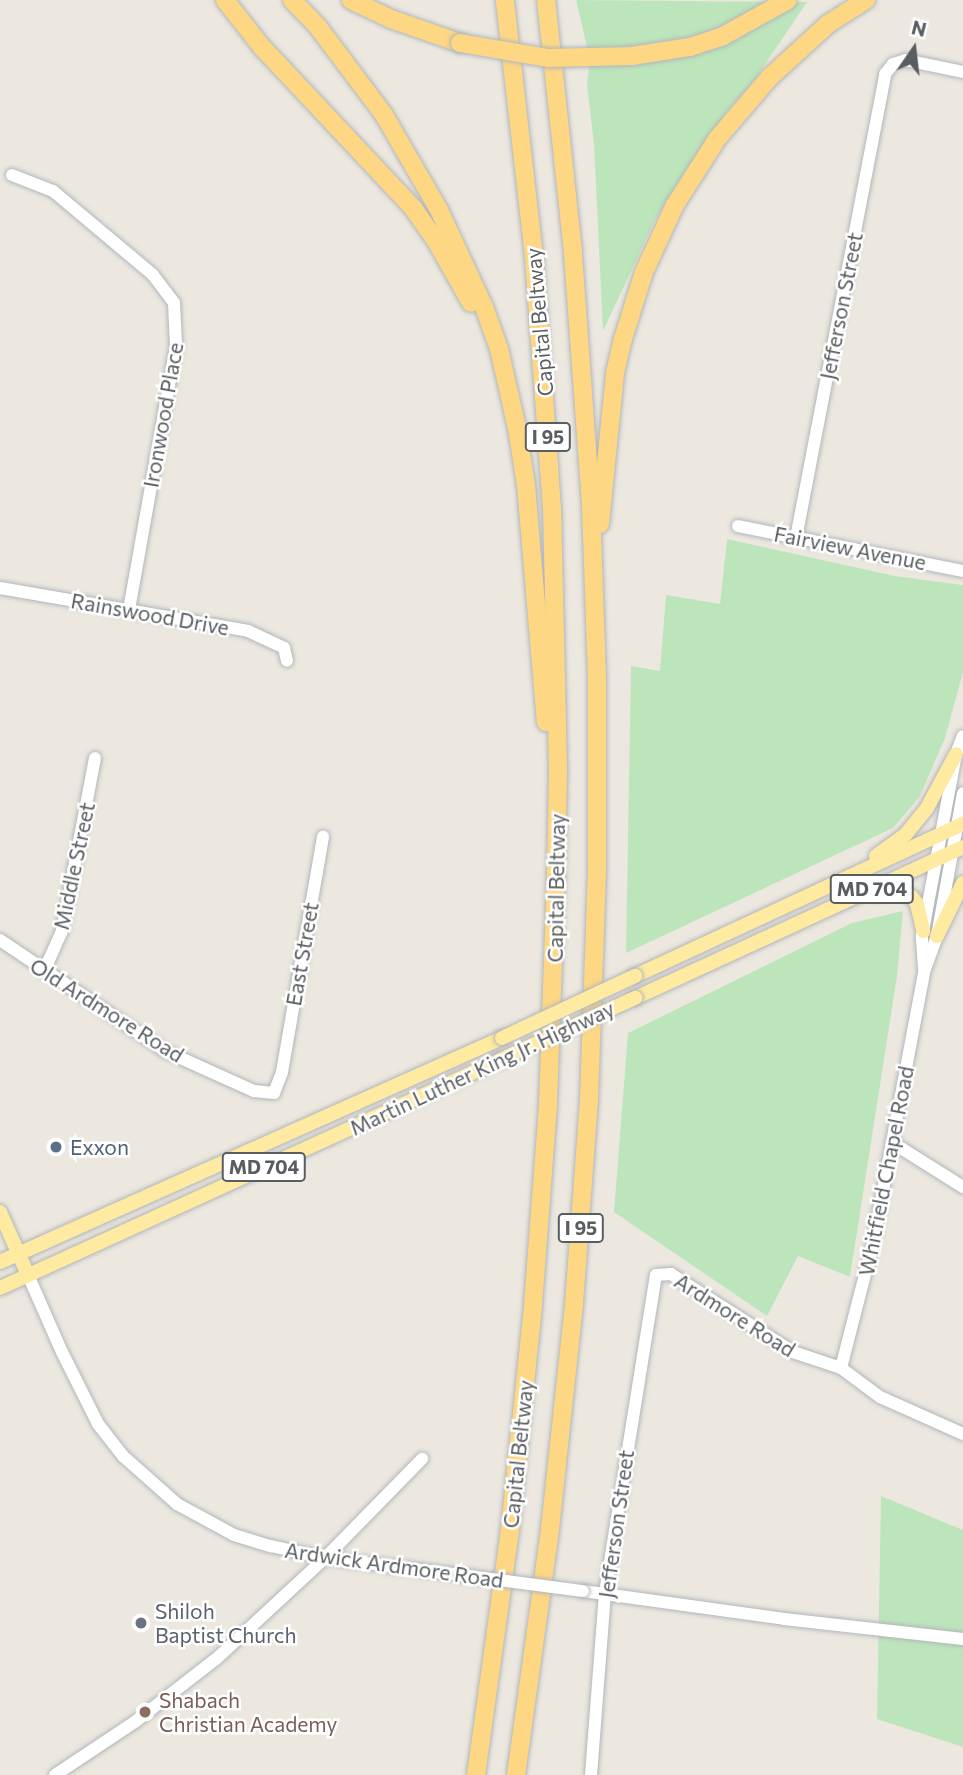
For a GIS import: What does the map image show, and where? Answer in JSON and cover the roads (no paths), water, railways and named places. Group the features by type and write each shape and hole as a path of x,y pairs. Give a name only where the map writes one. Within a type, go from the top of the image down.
{"highway":[{"path":"292,0 318,27 384,115 433,198 484,307 499,349 517,428 531,544 556,876"},
{"path":"351,0 391,19 460,43 549,58 632,57 690,47 723,36 788,0"},
{"name":"Capital Beltway","path":"476,1775 510,1530 534,1294 548,1104 558,769 552,509 534,256 505,0"},
{"name":"Capital Beltway","path":"516,1775 550,1529 583,1199 597,872 594,565 573,252 546,0"},
{"path":"594,565 614,384 623,339 644,272 675,205 717,139 770,77 828,24 866,0"},
{"path":"227,2 261,46 383,175 435,239 476,313 517,428"}],"main road":[{"path":"836,882 906,834 927,808 956,754"},
{"name":"Martin Luther King Jr. Highway","path":"0,1262 502,1038 960,826"},
{"name":"Martin Luther King Jr. Highway","path":"0,1288 958,850"},
{"path":"937,936 963,883"},
{"path":"843,903 887,891 905,893 917,904 923,932"},
{"name":"Ardwick Ardmore Road","path":"0,1212 28,1275"}],"street":[{"name":"Jefferson Street","path":"796,538 885,74 896,62 906,60 963,72"},
{"name":"Ironwood Place","path":"12,175 53,191 153,275 174,303 176,346 129,610"},
{"name":"Fairview Avenue","path":"738,526 963,571"},
{"name":"Rainswood Drive","path":"0,588 248,631 284,648 287,660"},
{"name":"Whitfield Chapel Road","path":"924,972 923,932 956,754 963,736"},
{"name":"Middle Street","path":"44,971 62,931 95,758"},
{"name":"Whitfield Chapel Road","path":"841,1368 870,1255 924,972 937,936 958,850 963,793"},
{"name":"East Street","path":"282,1072 323,837"},
{"name":"Old Ardmore Road","path":"0,940 165,1051 232,1082 268,1095 277,1090 282,1072"},
{"path":"893,1143 963,1187"},
{"name":"Ardmore Road","path":"656,1275 666,1273 679,1279 793,1352 841,1368 880,1397 963,1434"},
{"name":"Ardwick Ardmore Road","path":"28,1275 98,1424 122,1456 147,1480 197,1517 234,1535 325,1558 605,1593 798,1621 963,1639"},
{"name":"Jefferson Street","path":"591,1775 605,1593 656,1275"},
{"path":"55,1775 136,1721 216,1659 325,1558 422,1459"}],"place":[{"name":"Exxon","path":"56,1147"},
{"name":"Shiloh Baptist Church","path":"141,1623"},
{"name":"Shabach Christian Academy","path":"145,1712"}]}
